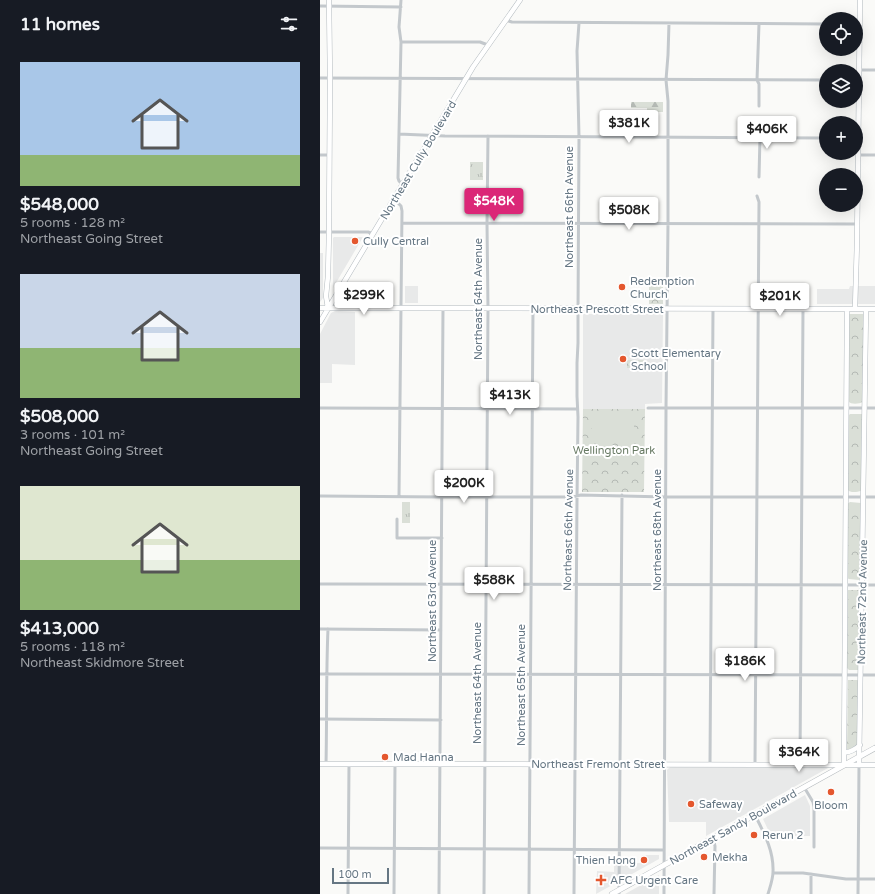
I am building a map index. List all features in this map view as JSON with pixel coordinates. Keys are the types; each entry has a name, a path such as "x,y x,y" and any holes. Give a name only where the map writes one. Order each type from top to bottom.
{"main road":[{"name":"Northeast Sandy Boulevard","path":"612,894 619,892 664,865 875,748"}],"street":[{"path":"328,308 326,296 329,232 329,0"},
{"path":"401,0 399,31 401,42 398,178 403,185"},
{"name":"Northeast Cully Boulevard","path":"320,322 466,79 520,0"},
{"path":"859,12 860,0"},
{"path":"320,6 400,7"},
{"path":"505,20 512,22 578,23 819,24"},
{"name":"Northeast 66th Avenue","path":"574,894 578,409 578,23"},
{"name":"Northeast 68th Avenue","path":"664,894 666,408 668,309 668,102 666,80 669,23"},
{"path":"758,24 757,80 759,84 759,106"},
{"path":"401,42 480,42 488,45"},
{"path":"863,70 875,70"},
{"path":"320,78 819,80"},
{"path":"399,134 578,137 819,138"},
{"name":"Northeast 64th Avenue","path":"484,894 488,136"},
{"path":"759,177 760,137"},
{"path":"320,155 329,155"},
{"path":"863,155 875,155"},
{"path":"855,309 858,160"},
{"path":"755,765 759,202 757,196"},
{"path":"394,199 401,208 402,222 399,496"},
{"path":"402,222 857,224"},
{"path":"320,232 368,232 374,234"},
{"name":"Northeast Prescott Street","path":"320,308 875,309"},
{"name":"Northeast 63rd Avenue","path":"439,894 443,308"},
{"name":"Northeast 65th Avenue","path":"529,894 533,309"},
{"path":"710,765 713,309"},
{"path":"800,765 802,309"},
{"name":"Northeast 72nd Avenue","path":"844,765 847,309"},
{"name":"Northeast 72nd Avenue","path":"858,894 866,309"},
{"path":"320,408 578,409"},
{"path":"648,408 875,408"},
{"path":"320,496 875,497"},
{"path":"619,892 622,496"},
{"path":"397,519 397,538 442,538"},
{"path":"320,584 875,585"},
{"path":"320,629 441,630"},
{"path":"326,764 326,674 328,629"},
{"path":"320,674 875,675"},
{"path":"320,719 441,720"},
{"path":"845,752 860,745"},
{"name":"Northeast Fremont Street","path":"320,764 875,765"},
{"path":"348,894 349,764"},
{"path":"394,894 395,765"},
{"path":"804,787 813,802 814,807 814,847"},
{"path":"755,815 769,844 773,873 768,894"},
{"path":"713,838 714,894"},
{"path":"320,848 664,850"},
{"path":"773,873 812,874 840,879 875,879"},
{"path":"811,894 812,874"}],"shaded area":[{"path":"363,237 333,288 333,238"},
{"path":"320,253 323,253 323,298 320,302"},
{"path":"405,286 418,286 418,303 405,303"},
{"path":"850,286 875,286 875,304 817,304 817,289 849,289"},
{"path":"335,311 355,312 355,365 332,364 332,383 320,383 320,334 331,313"},
{"name":"Scott Elementary School","path":"583,314 663,314 662,403 645,404 645,409 583,409"},
{"path":"670,767 828,768 706,836 706,822 669,822 667,770"},
{"path":"805,795 810,806 810,836 771,836 763,819"},
{"path":"642,855 659,855 659,859 596,894 597,871 614,872 614,863 641,863"},
{"path":"659,875 659,894 625,894"}],"green space":[{"path":"631,102 663,102 663,112 647,112 647,108 631,108"},
{"path":"470,162 483,162 483,180 470,180"},
{"path":"649,281 663,281 663,304 649,304"},
{"path":"849,314 865,314 863,402 857,404 853,404 848,401"},
{"path":"627,360 644,360 644,368 627,368"},
{"name":"Wellington Park","path":"583,409 645,409 644,492 582,492"},
{"path":"850,414 862,414 861,491 856,492 850,492 848,490 848,416"},
{"path":"592,415 634,415 634,441 592,441"},
{"path":"402,502 410,502 410,523 402,523"},
{"path":"850,502 861,503 859,580 847,578 847,504"},
{"path":"848,590 859,590 858,670 849,670 847,668"},
{"path":"848,680 858,681 857,745 848,750 847,749"}],"place":[{"name":"Cully Central","path":"355,241"},
{"name":"Redemption Church","path":"622,287"},
{"name":"Scott Elementary School","path":"623,359"},
{"name":"Mad Hanna","path":"385,757"},
{"name":"Bloom","path":"831,792"},
{"name":"Safeway","path":"691,804"},
{"name":"Rerun 2","path":"754,835"},
{"name":"Mekha","path":"704,857"},
{"name":"Thien Hong","path":"644,860"},
{"name":"AFC Urgent Care","path":"601,880"}]}
